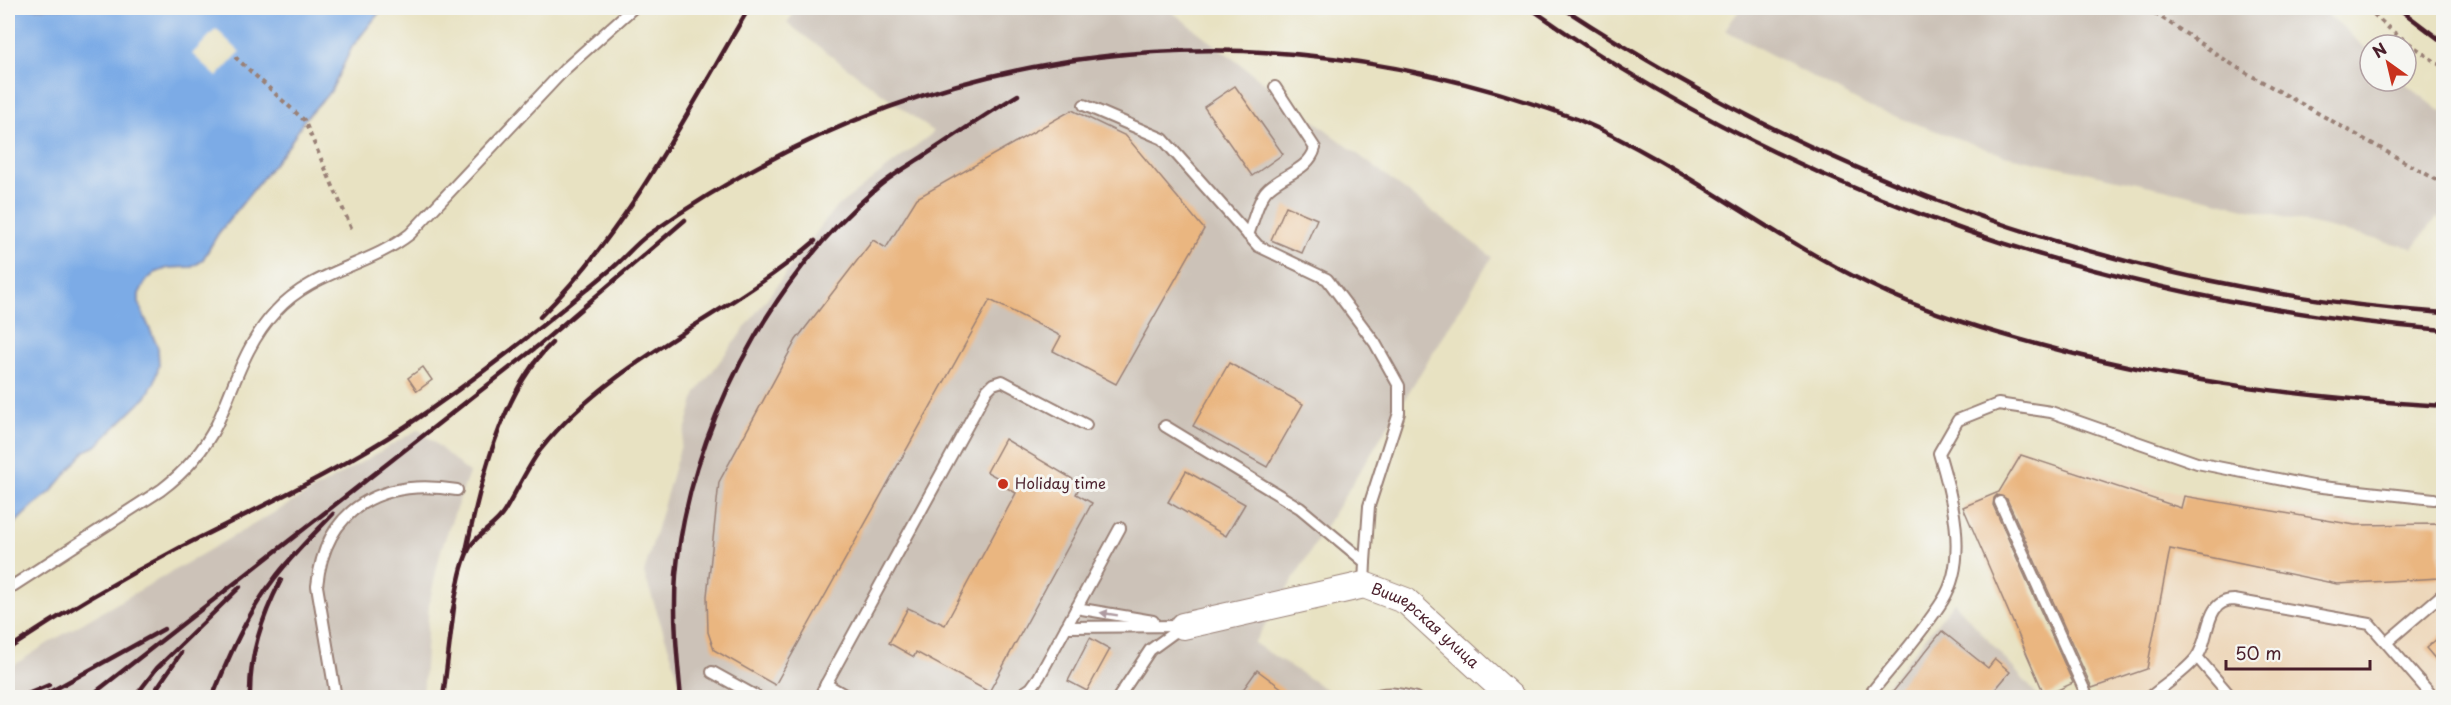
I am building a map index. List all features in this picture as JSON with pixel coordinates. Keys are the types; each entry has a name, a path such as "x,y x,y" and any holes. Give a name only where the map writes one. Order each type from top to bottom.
{"street":[{"name":"Вишерская улица","path":"1183,626 1364,573 1406,601 1512,698"}],"lane":[{"path":"8,589 161,490 182,473 197,455 216,425 243,359 276,310 314,282 381,253 410,234 565,69 633,8"},
{"path":"1248,235 1266,192 1305,164 1313,156 1315,148 1275,87"},
{"path":"1084,105 1163,139 1258,246 1327,279 1376,343 1399,386 1399,413 1369,506 1364,573"},
{"path":"819,698 987,390 993,384 1002,381 1086,425"},
{"path":"1867,698 1944,598 1957,558 1953,498 1939,453 1958,420 1998,404 2051,412 2197,463 2313,486 2433,499"},
{"path":"1166,426 1300,508 1364,573"},
{"path":"336,698 317,586 318,569 329,540 360,503 378,493 416,486 457,490"},
{"path":"2000,502 2088,698"},
{"path":"1016,698 1031,688 1120,528"},
{"path":"2387,642 2444,593"},
{"path":"2149,698 2198,657 2214,610 2226,600 2370,624 2434,698"},
{"path":"1076,608 1183,626"},
{"path":"1066,627 1183,626"},
{"path":"1118,698 1150,650 1183,626"},
{"path":"2198,657 2232,698"},
{"path":"712,672 759,698"},
{"path":"826,684 850,698"},
{"path":"1371,698 1380,693 1393,693 1416,698"}],"path":[{"path":"2147,8 2236,67 2444,184"},
{"path":"2367,8 2392,31 2444,68"},
{"path":"235,57 304,120 353,232"}],"shaded area":[{"path":"797,8 1167,8 1492,257 1254,643 1338,697 685,697 644,573 696,393 834,209 934,132 787,23"},
{"path":"1741,8 2320,8 2358,41 2358,93 2417,93 2443,113 2443,221 2436,217 2413,248 2169,190 2004,155 1869,107 1725,30"},
{"path":"419,429 469,473 441,550 429,604 423,697 8,698 8,669 50,642"},
{"path":"2011,445 2151,488 2356,520 2443,515 2443,697 2096,697 2004,484"},
{"path":"1954,602 2039,697 1877,698"}],"water":[{"path":"8,8 383,8 352,47 331,91 304,120 289,145 218,234 202,261 192,267 168,268 155,273 146,281 139,294 139,304 158,348 159,365 155,381 146,397 96,446 85,451 51,492 8,530"}],"pier":[{"path":"216,29 240,52 217,77 192,54"}],"building":[{"path":"1235,86 1283,154 1252,176 1204,107"},
{"path":"1072,110 1126,136 1204,229 1116,384 1053,351 1061,336 990,300 775,685 714,650 708,632 707,596 719,482 796,340 873,240 886,248 917,198"},
{"path":"1286,206 1317,219 1302,253 1271,240"},
{"path":"1229,363 1303,404 1267,467 1193,426"},
{"path":"423,367 432,380 417,391 408,378"},
{"path":"1005,439 1081,484 1076,494 1092,503 989,692 916,652 914,657 889,643 908,608 945,625 1016,493 1000,484 1002,480 987,472"},
{"path":"2021,455 2181,508 2184,496 2355,525 2438,524 2439,578 2337,584 2170,549 2147,669 2092,688 2007,499 1997,495 1993,505 2073,683 2045,696 1963,507 1999,492"},
{"path":"1186,471 1245,504 1226,536 1168,502"},
{"path":"1942,631 1988,668 1995,659 2010,672 1988,698 1888,698"},
{"path":"2444,633 2444,669 2426,648"},
{"path":"1090,638 1110,649 1087,691 1068,681"},
{"path":"1257,670 1295,698 1252,698 1242,691"}],"railway":[{"path":"540,317 572,283 629,209 679,129 749,8"},
{"path":"1530,8 1633,76 1741,135 1851,187 1965,230 2082,267 2201,295 2322,316 2444,330"},
{"path":"1563,8 1665,70 1769,126 1875,175 1983,218 2094,253 2208,280 2324,300 2444,313"},
{"path":"2398,8 2444,43"},
{"path":"8,649 137,571 324,475 406,426 459,390 535,331 614,267 648,235 756,167 868,115 981,79 1098,57 1215,50 1335,59 1455,82 1577,119 1652,156 1832,265 1915,305 1986,330 2106,362 2202,380 2346,399 2444,406"},
{"path":"681,698 675,606 676,575 684,522 697,468 716,415 740,363 769,313 802,267 838,225 887,180 1018,95"},
{"path":"88,698 539,345 685,220"},
{"path":"452,614 462,569 472,544 501,517 541,449 570,417 603,388 637,363 746,293 815,241"},
{"path":"466,551 486,469 506,413 519,386 534,363 552,343"},
{"path":"212,698 239,636 264,592 302,546 333,514"},
{"path":"250,698 254,652 268,608 281,580"},
{"path":"134,698 157,668 240,587"},
{"path":"443,698 454,607"},
{"path":"39,698 164,629"},
{"path":"150,698 181,653"},
{"path":"18,698 49,685"}],"place":[{"name":"Holiday time","path":"1003,484"}]}
